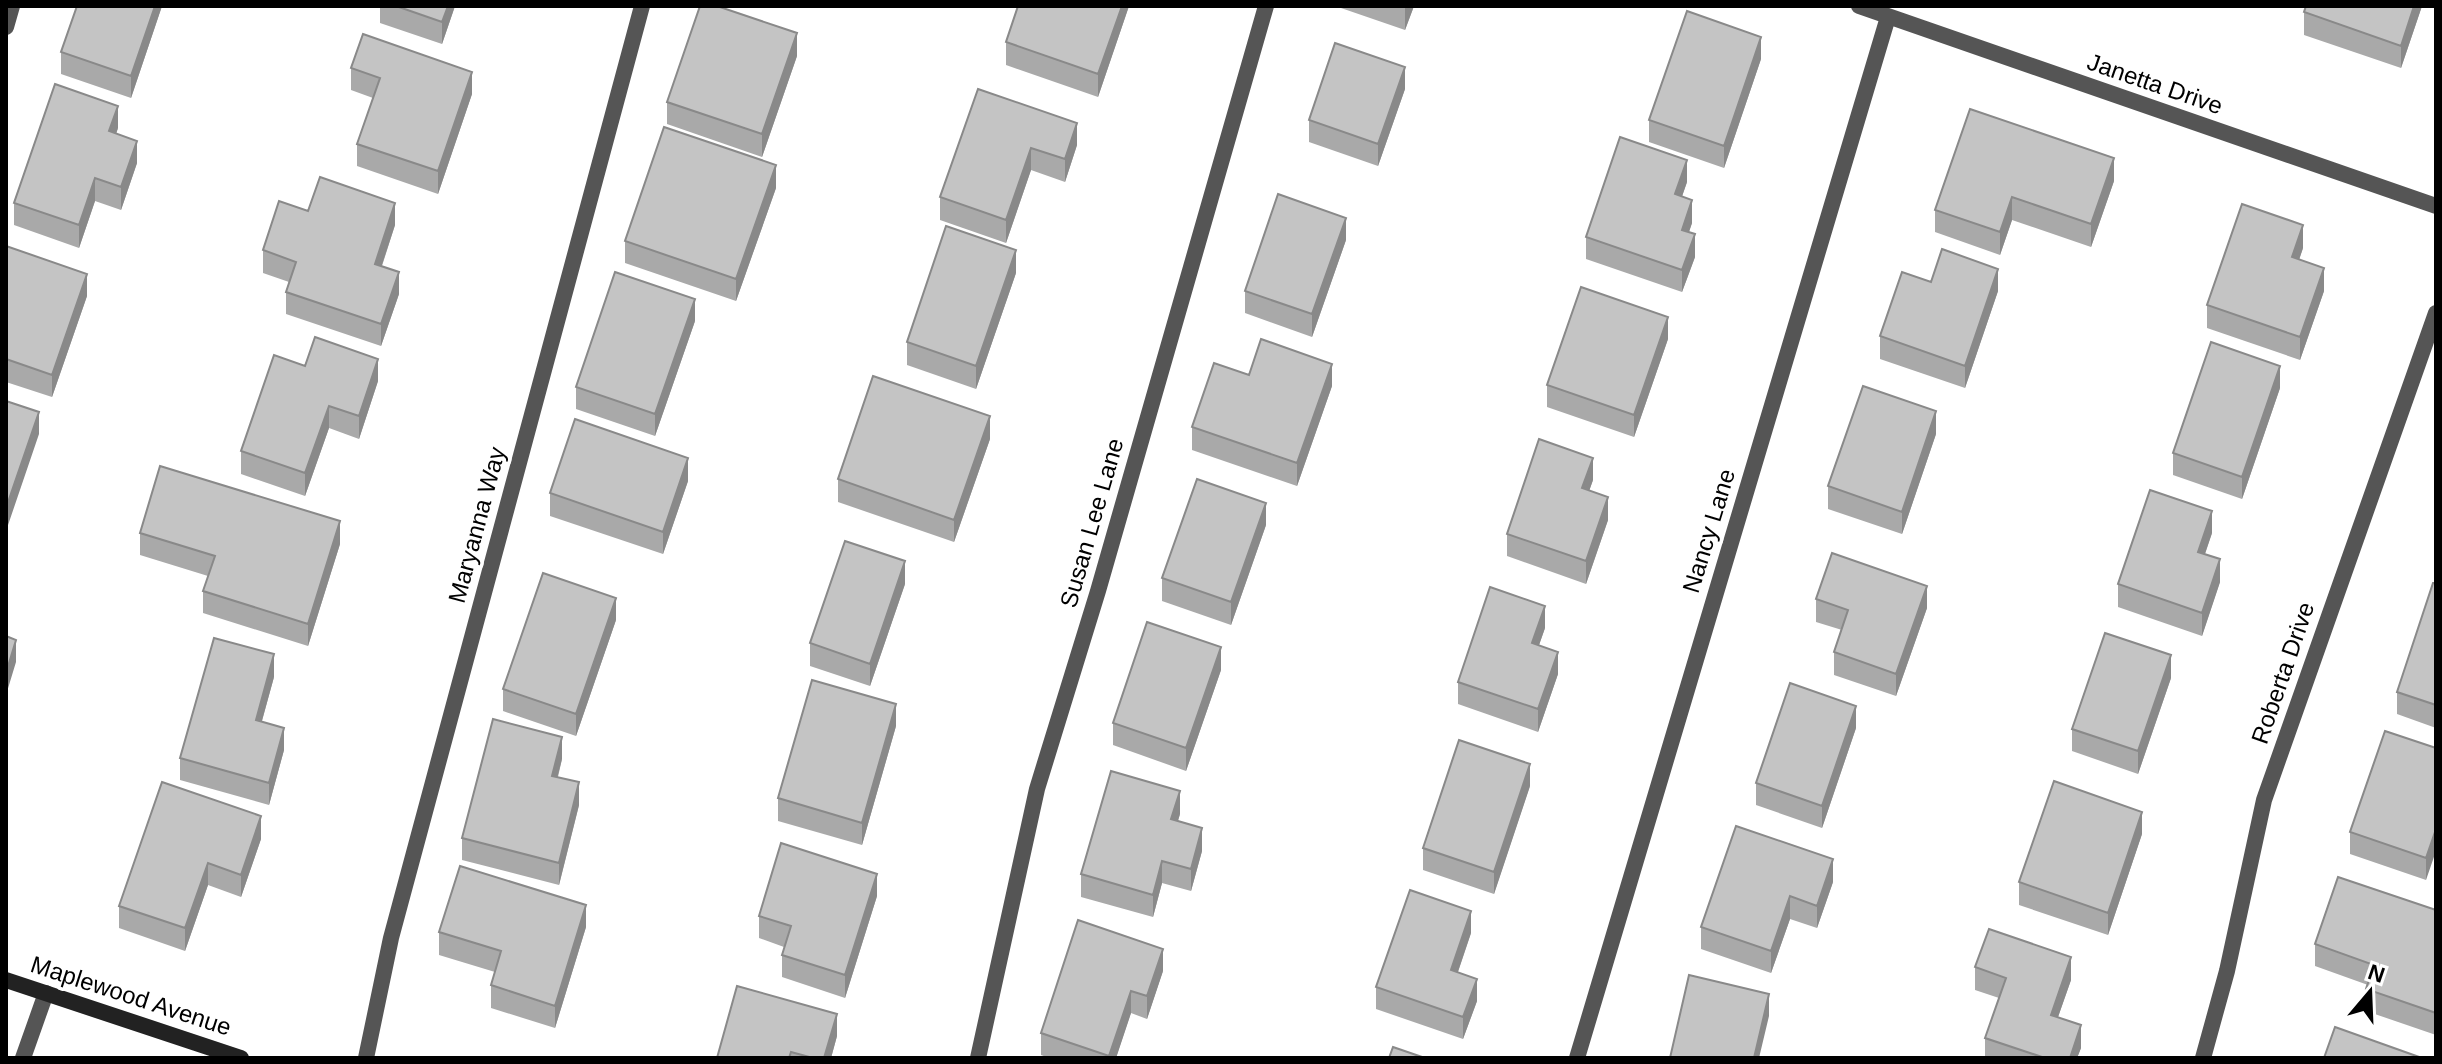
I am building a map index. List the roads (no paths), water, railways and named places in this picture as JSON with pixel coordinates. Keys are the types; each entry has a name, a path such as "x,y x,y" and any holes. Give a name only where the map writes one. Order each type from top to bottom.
{"street":[{"path":"6,27 12,6"},
{"name":"Maryanna Way","path":"366,1058 391,938 642,6"},
{"name":"Susan Lee Lane","path":"978,1058 1037,789 1102,576 1266,6"},
{"name":"Janetta Drive","path":"1859,6 2436,206"},
{"name":"Nancy Lane","path":"1577,1058 1888,17"},
{"name":"Roberta Drive","path":"2203,1058 2227,971 2264,800 2436,313"},
{"name":"Maplewood Avenue","path":"6,980 241,1058"},
{"path":"23,1058 46,993"}]}
